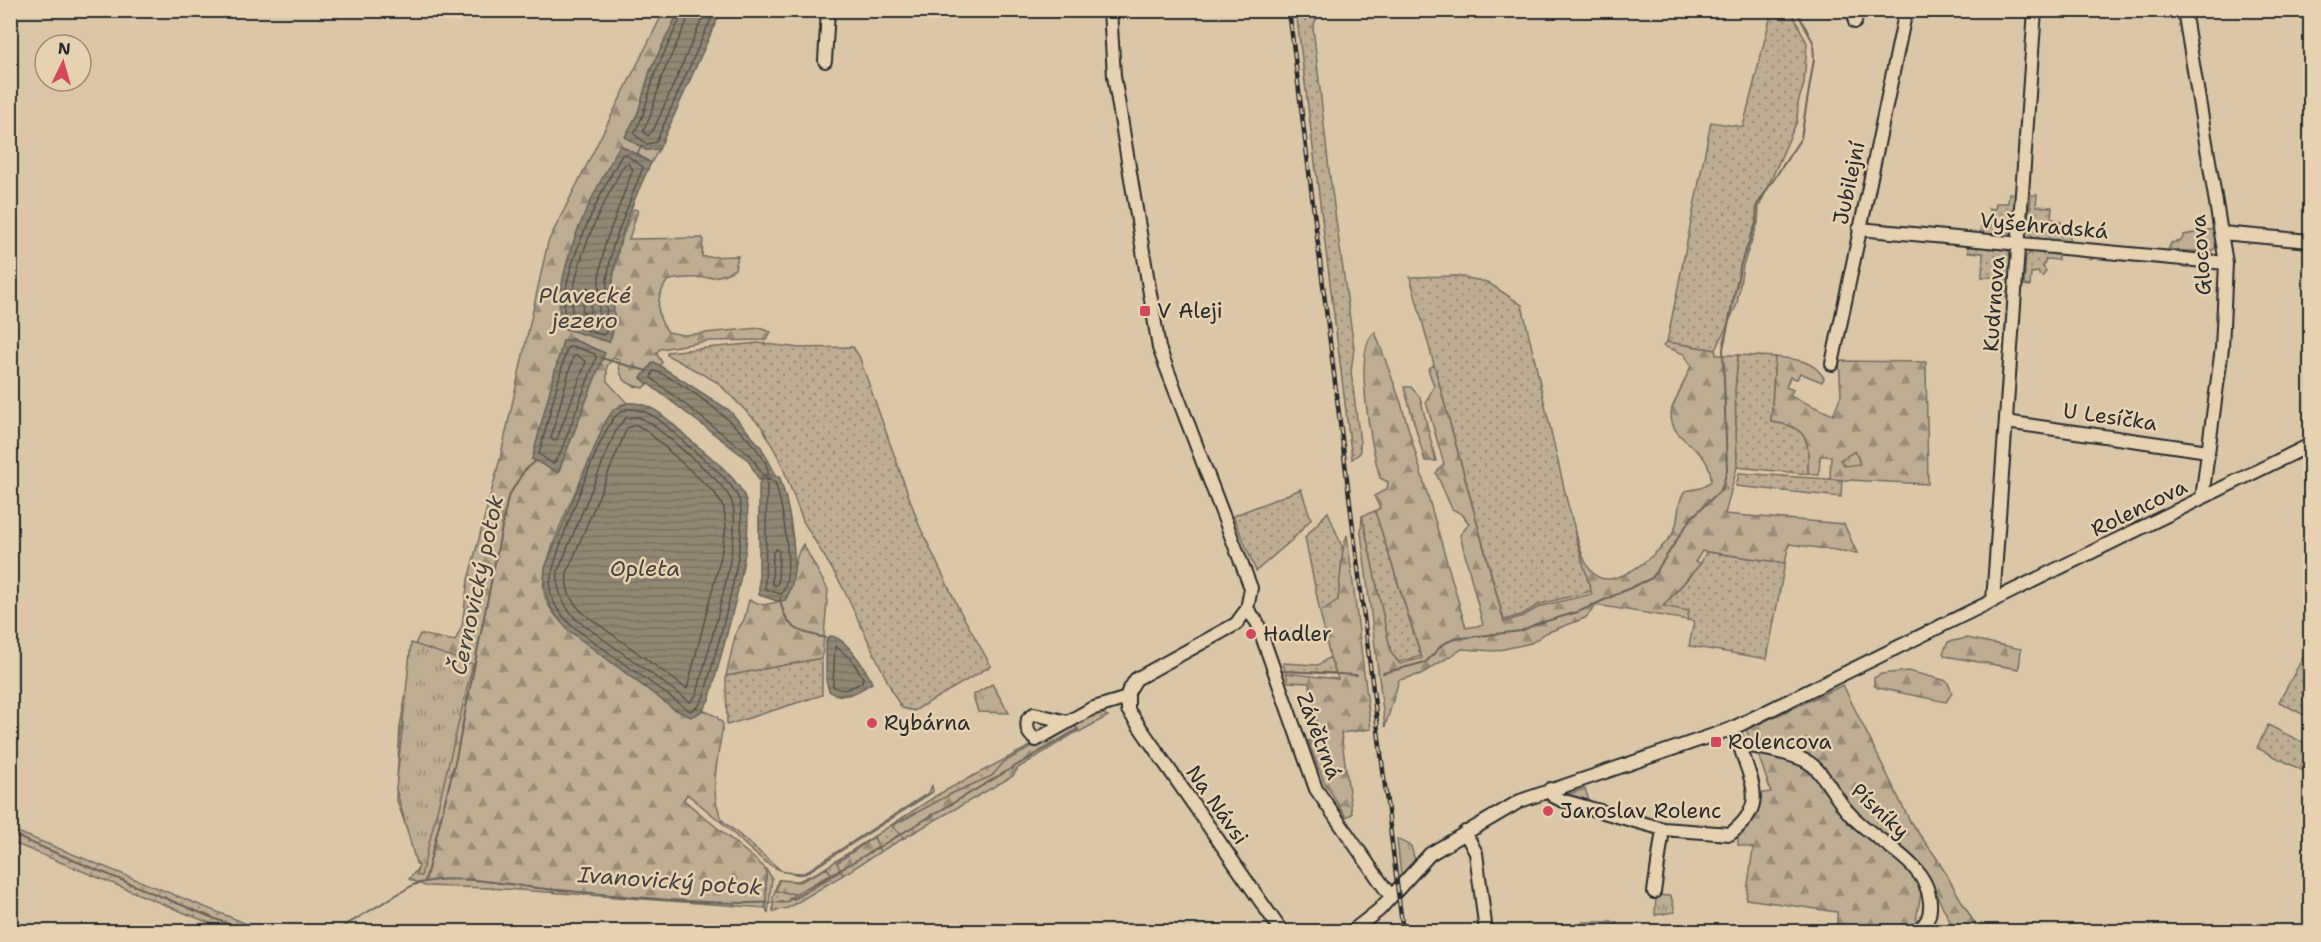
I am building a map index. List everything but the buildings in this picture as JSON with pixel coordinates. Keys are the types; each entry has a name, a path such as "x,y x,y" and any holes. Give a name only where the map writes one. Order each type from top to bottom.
{"street":[{"path":"825,61 828,10"},
{"path":"1068,722 1108,702 1127,698 1136,679 1232,626 1247,609 1250,582 1170,382 1154,328 1114,76 1110,10"},
{"name":"Jubilejní","path":"1832,364 1906,10"},
{"name":"Kudrnova","path":"1993,601 2035,10"},
{"name":"Glocova","path":"2184,10 2226,262 2222,348 2202,498"},
{"name":"Vyšehradská","path":"1859,229 2226,262"},
{"path":"2222,233 2310,242"},
{"name":"U Lesíčka","path":"2006,422 2208,451"},
{"name":"Rolencova","path":"1351,932 1391,897 1430,854 1520,801 1731,729 2310,445"},
{"name":"Závětrná","path":"1247,609 1257,622 1316,789 1391,897"},
{"name":"Na Návsi","path":"1127,698 1128,710 1134,720 1282,932"},
{"path":"1550,789 1552,796 1561,800 1663,829 1730,834 1747,821 1755,802 1739,743 1731,729"},
{"name":"Písníky","path":"1739,743 1805,760 1817,768 1850,815 1913,866 1929,887 1930,910 1924,926 1914,932"},
{"path":"1654,892 1663,829"},
{"path":"1464,832 1476,853 1486,932"}],"green space":[{"path":"664,11 679,11 650,71 638,113 625,137 646,150 659,149 651,163 636,153 604,174 612,337 613,279 619,246 633,209 638,210 629,239 703,238 702,257 738,256 735,269 718,276 667,281 659,300 659,313 668,332 683,335 759,328 771,332 766,340 708,341 660,349 656,353 662,362 660,366 653,362 641,378 648,384 643,388 624,380 620,372 619,360 614,357 607,366 607,381 627,403 620,405 572,498 550,553 544,575 544,592 550,608 569,630 674,709 696,715 703,710 716,716 723,724 715,786 718,810 723,821 720,821 687,794 684,800 764,867 766,908 489,888 425,886 409,879 420,866 396,798 400,726 416,642 420,634 455,641 462,626 468,580 500,459 548,242","holes":["572,339 604,353 558,473 538,437 563,341"]},
{"path":"1296,11 1331,13 1317,17 1313,27 1329,170 1354,348 1351,372 1360,453 1352,459"},
{"path":"1772,11 1791,11 1807,43 1804,84 1798,103 1797,121 1759,207 1758,223 1743,265 1737,304 1716,350 1667,342 1711,122 1743,127"},
{"path":"2009,193 2016,194 2013,230 2006,236 1980,233 1981,227 1991,228 1992,224 1997,224 1997,219 1988,208 1995,209 1996,203 2008,203"},
{"path":"2031,195 2037,195 2036,206 2052,207 2051,218 2061,222 2060,234 2070,235 2070,241 2033,238 2028,231"},
{"path":"2214,229 2216,247 2211,252 2168,250 2171,243 2181,241 2184,235"},
{"path":"1968,245 2006,248 2011,255 2008,297 2001,297 2002,277 1982,277 1983,253 1968,252"},
{"path":"2033,251 2058,253 2058,260 2046,259 2043,266 2046,271 2043,276 2039,275 2039,272 2031,273 2030,286 2024,285 2026,256"},
{"path":"1457,276 1487,282 1522,305 1567,501 1592,591 1540,604 1521,615 1504,620 1410,277"},
{"path":"1375,332 1401,403 1466,628 1483,625 1460,535 1469,524 1462,514 1452,509 1436,473 1444,464 1426,402 1434,386 1428,369 1434,365 1504,622 1523,616 1541,606 1592,594 1574,531 1583,556 1593,574 1607,579 1617,577 1640,565 1669,539 1676,526 1680,500 1685,491 1701,488 1711,481 1704,459 1681,437 1671,420 1672,408 1691,366 1684,354 1663,346 1667,342 1716,350 1716,355 1738,355 1735,390 1737,467 1725,514 1844,524 1857,553 1789,544 1785,563 1702,551 1695,562 1701,563 1663,606 1689,611 1687,620 1597,605 1585,618 1546,633 1531,643 1495,651 1462,649 1421,674 1399,680 1385,727 1361,533 1362,516 1391,653 1400,664 1422,658 1375,511 1380,508 1374,496 1387,489 1388,482 1380,478 1369,425 1364,379 1368,342"},
{"path":"758,343 800,348 853,347 859,356 919,525 959,609 991,666 914,711 902,708 895,697 841,584 803,521 781,462 762,427 717,382 667,355 667,352"},
{"path":"1738,355 1775,357 1771,422 1784,424 1800,431 1807,444 1808,474 1737,467 1735,390"},
{"path":"1775,357 1809,364 1820,372 1824,378 1822,382 1800,373 1797,379 1790,377 1786,387 1793,390 1790,396 1833,415 1841,395 1839,361 1926,362 1928,484 1830,479 1831,456 1820,456 1819,475 1808,474 1807,444 1800,431 1784,424 1771,422"},
{"path":"1404,387 1411,387 1420,397 1436,461 1425,461"},
{"path":"1855,451 1860,464 1845,466 1840,460"},
{"path":"1739,473 1842,480 1841,497 1736,486"},
{"path":"1301,489 1311,519 1293,539 1256,571 1233,516"},
{"path":"1375,511 1421,656 1399,662 1391,653 1362,516"},
{"path":"1328,512 1343,549 1338,601 1320,612 1305,537"},
{"path":"1347,535 1371,729 1341,733 1352,814 1346,817 1324,782 1308,741 1320,737 1309,683 1288,682 1286,673 1338,679 1330,657 1320,612 1338,600 1343,549"},
{"path":"803,544 828,590 822,658 726,676 736,632 744,620 749,600 764,605 785,600 799,550"},
{"path":"1706,552 1785,563 1767,659 1689,646 1694,621 1687,620 1688,611 1663,607 1701,563"},
{"path":"1967,638 2021,649 2019,669 1945,656 1943,653 1948,642"},
{"path":"411,643 473,664 421,876 416,875 419,866 416,863 396,789"},
{"path":"2308,648 2310,649 2310,718 2279,702"},
{"path":"1330,657 1336,673 1285,671 1283,663 1318,665"},
{"path":"822,658 822,695 727,725 726,676"},
{"path":"1908,671 1947,681 1952,693 1946,702 1878,688 1874,685 1874,678 1881,674"},
{"path":"992,684 1009,713 978,712 973,695"},
{"path":"1843,685 1911,823 1936,857 1979,931 1955,931 1932,886 1851,809 1821,766 1751,740 1746,730"},
{"path":"1096,711 1108,716 1079,732 1074,724 1004,762 992,776 951,794 892,826 904,838 880,852 874,837 837,863 840,869 831,874 827,868 821,871 939,794"},
{"path":"1074,724 1078,731 1018,768 1013,776 904,838 892,826 951,794 992,776 1004,762"},
{"path":"2268,725 2310,746 2310,774 2257,748"},
{"path":"1757,751 1803,764 1813,770 1847,818 1901,862 1922,888 1915,926 1905,931 1837,931 1837,912 1746,899 1753,848 1738,845 1738,835 1756,794 1771,792"},
{"path":"932,785 933,792 805,874 786,872 804,873 929,793"},
{"path":"1585,789 1590,803 1562,796"},
{"path":"720,821 723,821 782,871 759,857"},
{"path":"10,829 265,931 229,931 11,842"},
{"path":"874,837 880,852 843,875 837,863"},
{"path":"1397,839 1411,846 1415,861 1401,875"},
{"path":"764,867 772,878 768,914 766,872"},
{"path":"827,868 831,874 795,894 776,891 779,880 800,882"},
{"path":"841,871 843,875 788,908 773,911 773,897 778,880 798,881 776,891 795,894 790,898 795,899"},
{"path":"1656,895 1671,896 1675,912 1655,915"},
{"path":"1583,922 1617,922 1617,931 1583,931"}],"water":[{"path":"679,11 721,11 659,149 646,150 625,137 638,113 650,71"},
{"name":"Plavecké jezero","path":"620,145 651,163 633,204 618,249 613,278 614,327 609,342 559,327 559,303 563,279 577,233 586,210"},
{"path":"572,339 605,353 558,473 532,459 563,341"},
{"path":"654,362 729,410 761,447 775,473 759,480 748,460 641,378"},
{"name":"Opleta","path":"627,403 645,405 653,409 718,463 743,493 747,510 744,562 710,698 703,710 691,717 674,709 568,630 556,616 546,594 545,568 605,422 614,409"},
{"path":"775,475 780,478 791,522 794,558 791,589 785,600 777,601 759,595 759,484 760,481"},
{"path":"830,636 836,637 849,647 872,683 857,692 846,695 840,696 829,691 826,680 826,641"}],"waterway":[{"name":"Ivanovický potok","path":"1383,673 1426,662 1443,644 1454,639 1521,631 1536,624 1578,612 1652,578 1691,518 1722,489 1727,470 1723,349 1741,263 1756,223 1757,205 1801,138 1814,59 1813,42 1796,10"},
{"name":"Černovický potok","path":"636,156 642,145"},
{"path":"601,358 647,371"},
{"name":"Černovický potok","path":"425,881 456,758 508,497 524,471 536,461"},
{"path":"780,598 782,609 795,628 827,638"},
{"name":"Ivanovický potok","path":"1284,671 1357,675"},
{"name":"Ivanovický potok","path":"334,932 413,885 447,879 672,900 729,903 786,902 1078,729"},
{"path":"10,834 247,932"}],"railway":[{"path":"1289,10 1403,932"}],"place":[{"name":"V Aleji","path":"1145,311"},
{"name":"Hadler","path":"1251,634"},
{"name":"Rybárna","path":"872,723"},
{"name":"Rolencova","path":"1716,742"},
{"name":"Jaroslav Rolenc","path":"1548,811"}]}
